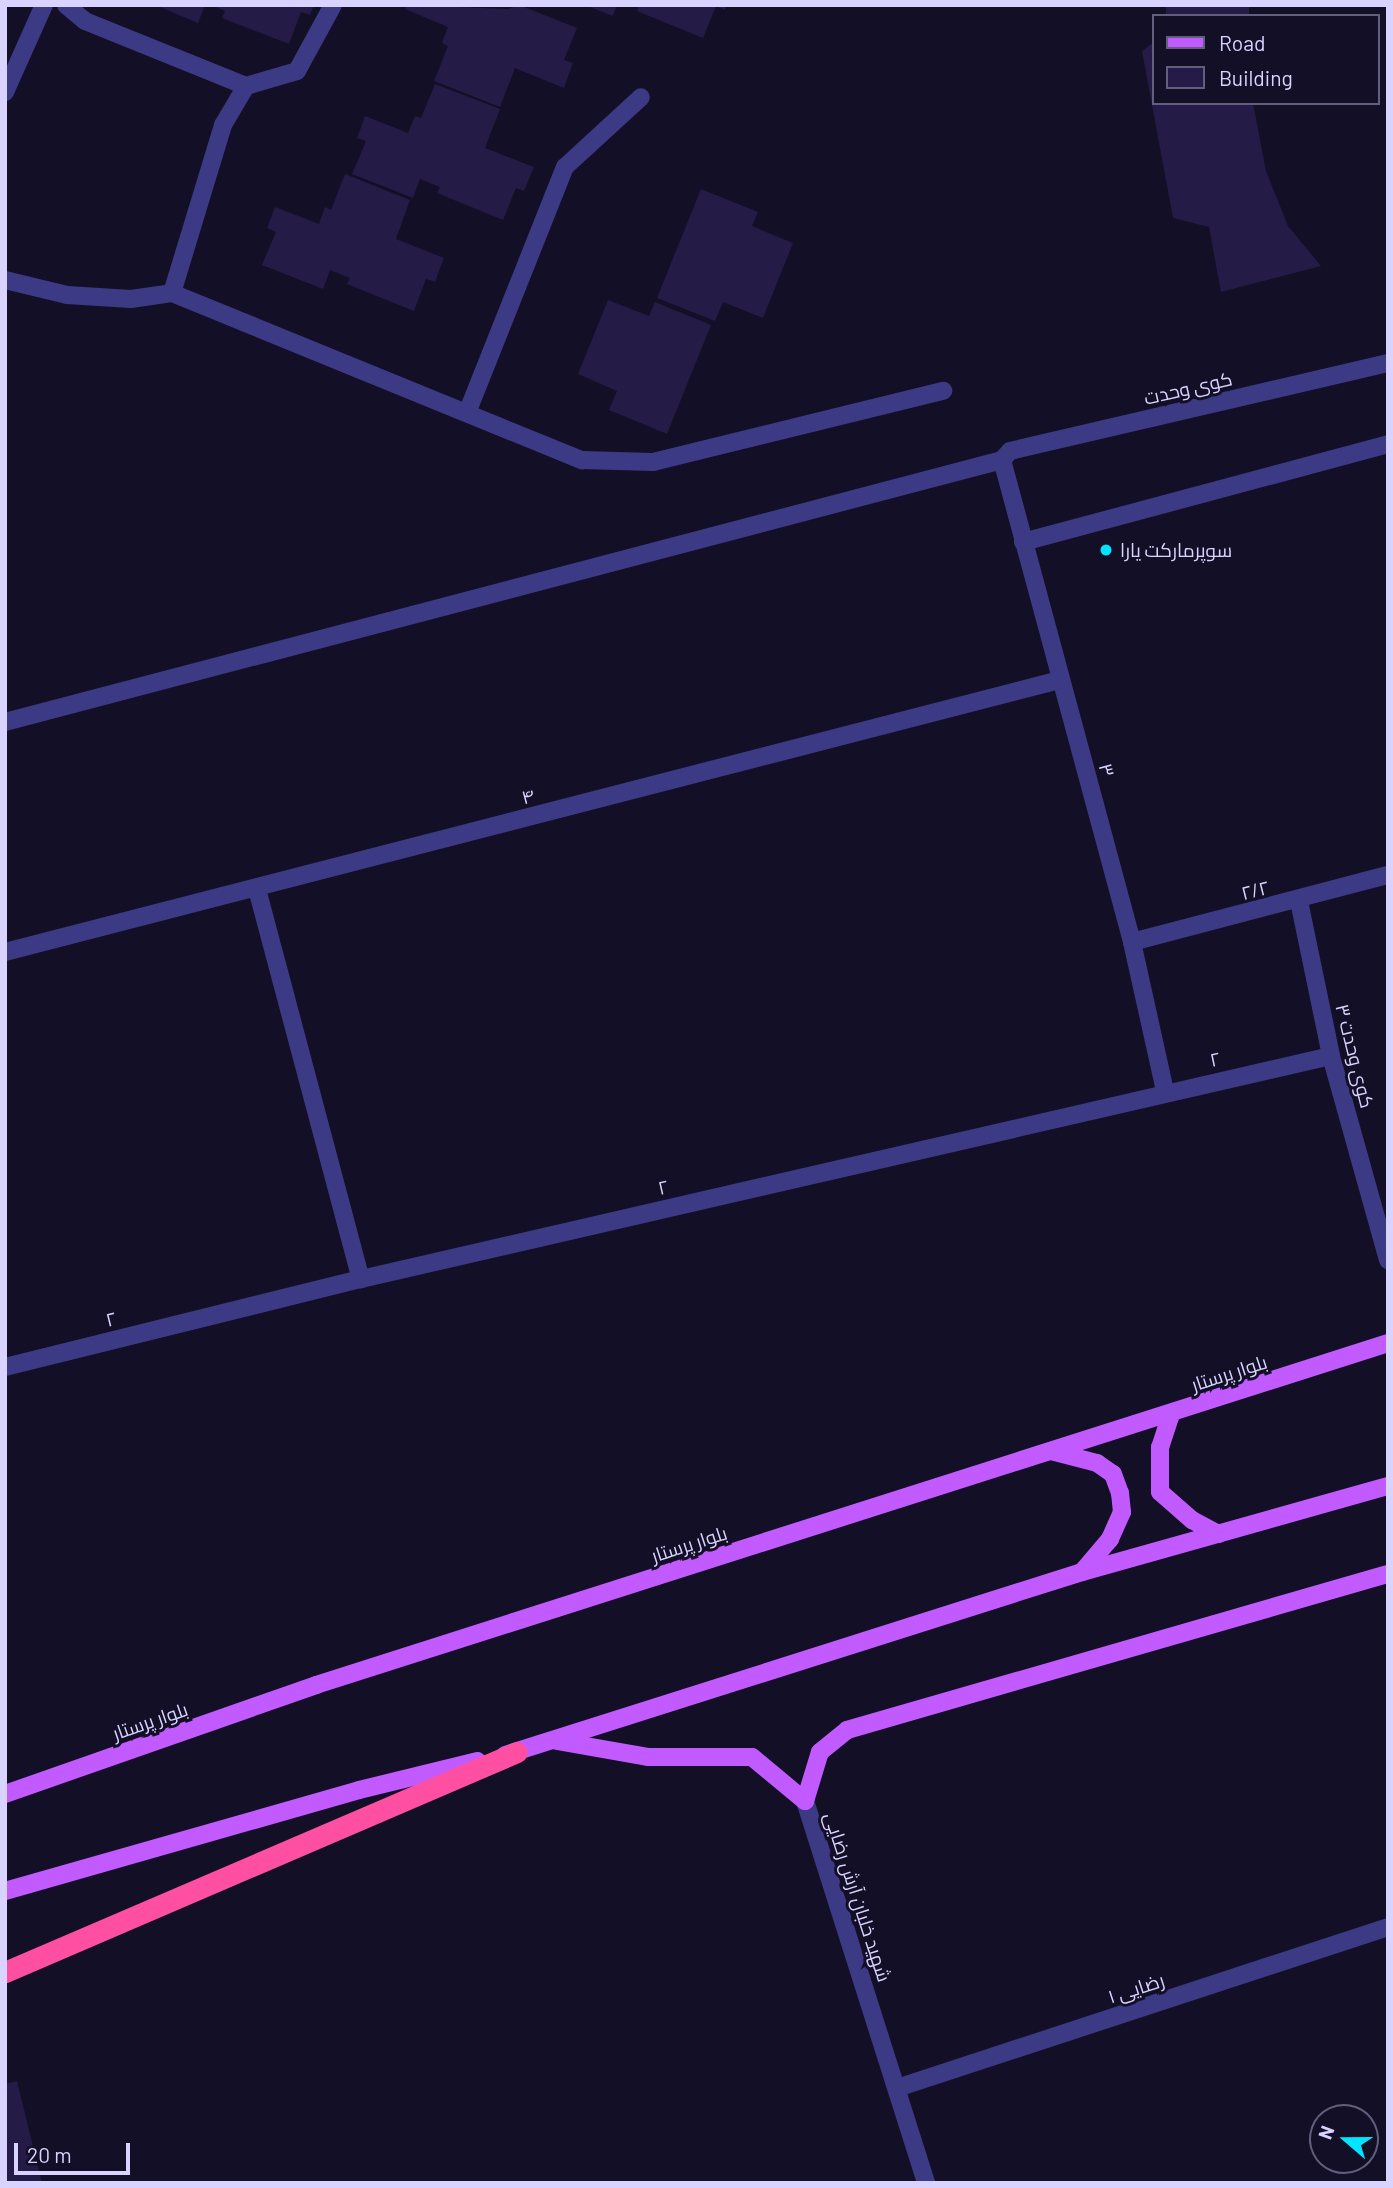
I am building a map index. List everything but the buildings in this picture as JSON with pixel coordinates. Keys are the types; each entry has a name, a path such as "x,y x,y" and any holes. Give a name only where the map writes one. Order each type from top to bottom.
{"highway":[{"path":"5,1972 517,1752"}],"main road":[{"name":"بلوار پرستار","path":"5,1794 316,1685 1388,1343"},
{"path":"1171,1414 1160,1447 1160,1492 1192,1520 1218,1534"},
{"path":"1051,1451 1097,1463 1113,1474 1120,1493 1122,1512 1110,1539 1082,1572"},
{"path":"5,1891 359,1790 517,1752 1082,1572 1388,1486"},
{"path":"805,1801 820,1752 847,1730 1388,1574"},
{"name":"شهید خلبان آرش رضایی","path":"554,1741 648,1757 752,1757 805,1801"}],"street":[{"path":"5,92 44,5"},
{"path":"66,5 85,21 246,86 297,71 333,5"},
{"path":"172,293 223,125 246,86"},
{"path":"467,413 565,167 641,97"},
{"path":"5,279 67,295 131,299 172,293 582,460 653,462 943,391"},
{"name":"کوی وحدت","path":"5,722 1002,460 1010,451 1388,363"},
{"path":"1023,542 1388,444"},
{"name":"۳","path":"1002,460 1132,942 1165,1091"},
{"name":"۴","path":"5,952 1060,680"},
{"name":"۲/۲","path":"1132,942 1298,901 1388,875"},
{"path":"257,889 360,1279"},
{"name":"کوی وحدت ۳","path":"1298,901 1331,1056 1388,1260"},
{"name":"۲","path":"5,1367 360,1279 1165,1091 1331,1056"},
{"name":"شهید خلبان آرش رضایی","path":"805,1801 926,2183"},
{"name":"رضایی ۱","path":"897,2088 1388,1927"}],"place":[{"name":"سوپرمارکت یارا","path":"1106,550"}]}
